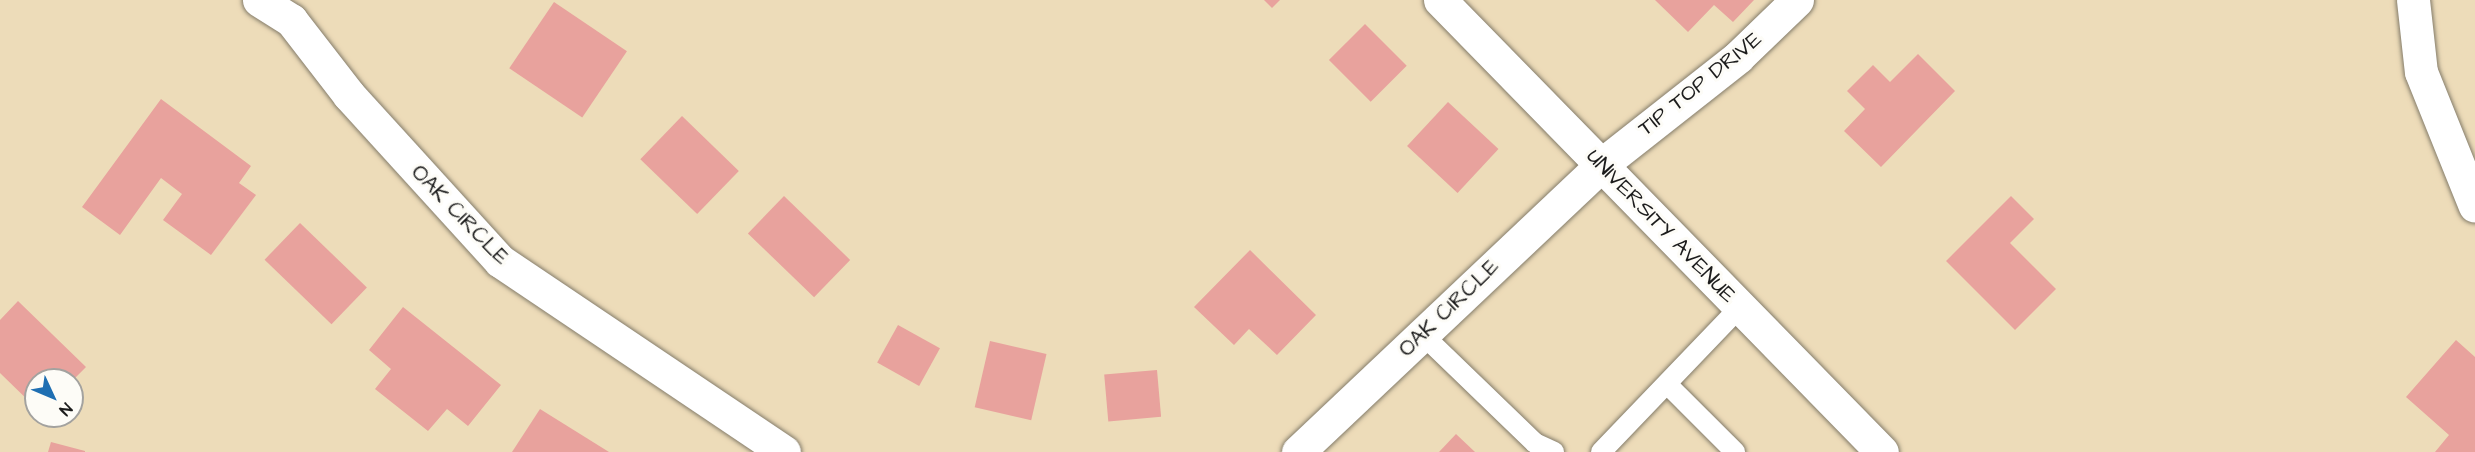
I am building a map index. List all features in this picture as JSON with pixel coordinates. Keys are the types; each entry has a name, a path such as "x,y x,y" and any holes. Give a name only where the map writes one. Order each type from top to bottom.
{"street":[{"name":"OAK CIRCLE","path":"260,0 291,20 349,95 500,261 784,452"},
{"name":"UNIVERSITY AVENUE","path":"1440,0 1882,452"},
{"name":"TIP TOP DRIVE","path":"1601,165 1738,57 1797,0"},
{"path":"2413,0 2421,72 2475,206"},
{"name":"OAK CIRCLE","path":"1298,452 1601,165"}],"lane":[{"path":"1601,452 1668,386 1740,307"},
{"path":"1422,334 1534,443 1554,452"},
{"path":"1668,386 1735,452"}],"building":[{"path":"1264,0 1280,0 1272,8"},
{"path":"1655,0 1754,0 1733,22 1714,5 1688,32"},
{"path":"554,2 627,51 582,118 509,68"},
{"path":"1365,24 1407,66 1371,102 1329,60"},
{"path":"1918,54 1955,91 1881,167 1844,131 1865,109 1847,91 1873,65 1890,82"},
{"path":"161,99 251,166 239,183 256,195 211,255 163,220 182,194 161,178 120,235 82,207"},
{"path":"1448,102 1498,149 1458,193 1407,146"},
{"path":"682,116 739,171 697,214 640,159"},
{"path":"784,196 850,260 814,297 748,233"},
{"path":"2011,196 2034,219 2010,243 2056,289 2015,330 1946,261"},
{"path":"300,223 367,288 331,324 265,260"},
{"path":"1250,250 1316,315 1277,355 1249,329 1234,345 1194,307"},
{"path":"18,301 86,367 84,369 24,368 24,396 0,373 0,320"},
{"path":"403,307 501,385 468,426 447,409 428,431 375,389 391,369 369,350"},
{"path":"898,325 940,348 919,386 877,363"},
{"path":"2456,340 2475,357 2475,452 2435,452 2449,435 2406,397"},
{"path":"990,341 1047,354 1031,420 975,407"},
{"path":"1157,370 1161,417 1108,421 1104,375"},
{"path":"540,409 609,452 512,452"},
{"path":"1456,434 1475,452 1439,452"},
{"path":"51,442 85,451 85,452 48,452"}]}
